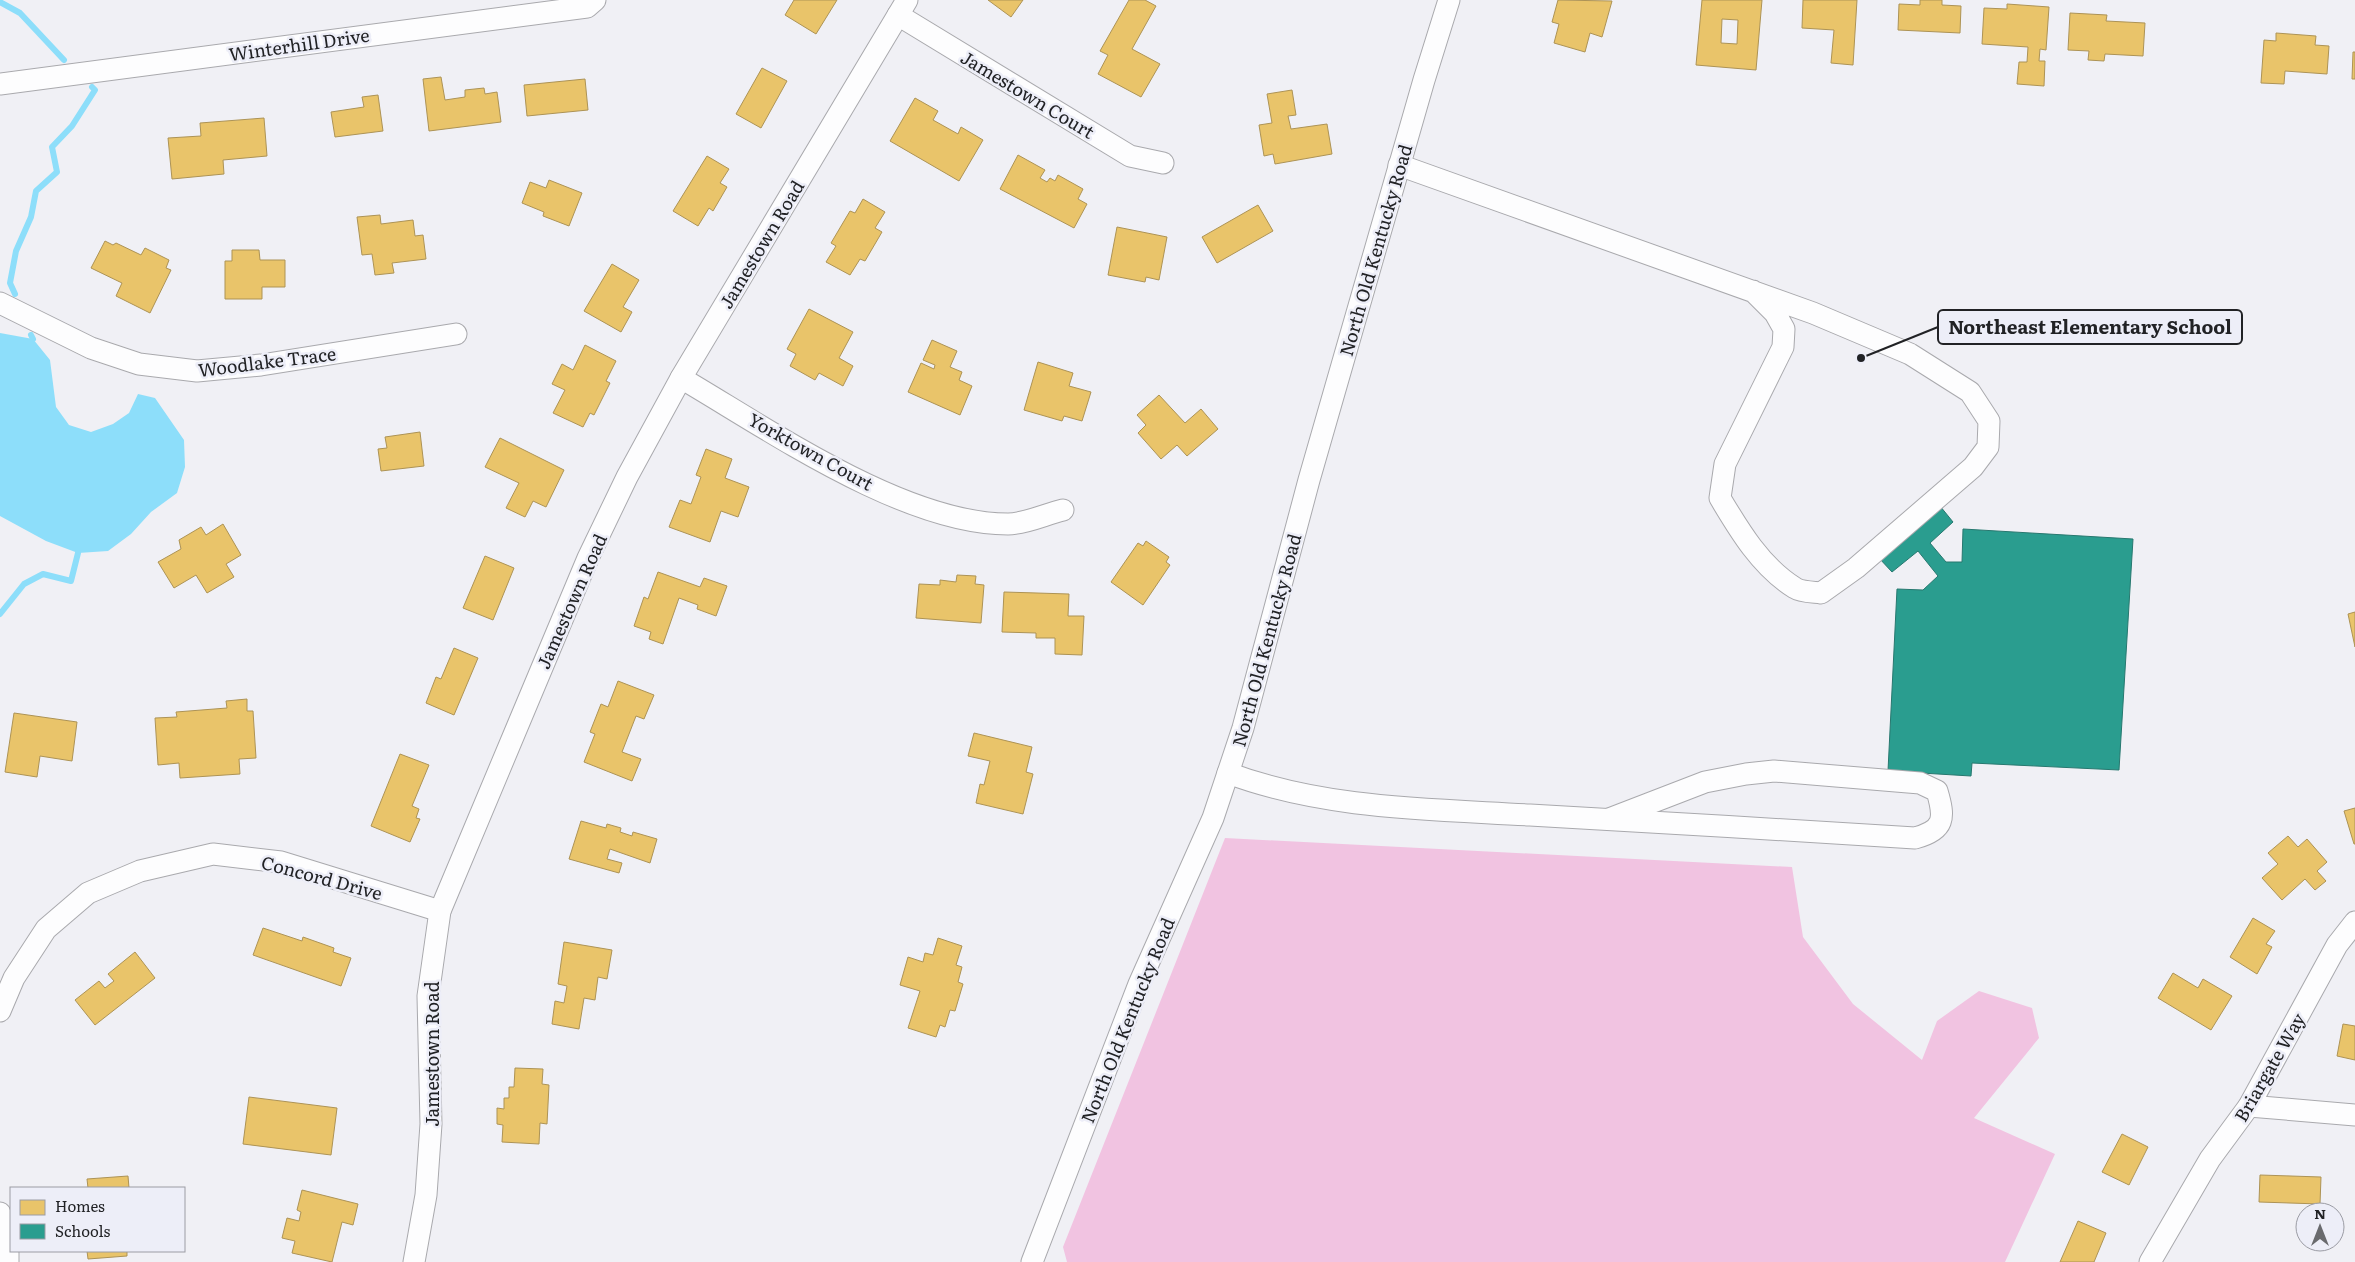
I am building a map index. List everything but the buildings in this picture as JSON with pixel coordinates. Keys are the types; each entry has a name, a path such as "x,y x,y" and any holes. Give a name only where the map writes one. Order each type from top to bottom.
{"street":[{"name":"Winterhill Drive","path":"0,84 587,7 595,0"},
{"name":"North Old Kentucky Road","path":"1032,1262 1139,984 1213,818 1243,728 1312,470 1449,0"},
{"name":"Jamestown Court","path":"902,7 1130,156 1163,163"},
{"name":"Jamestown Road","path":"414,1262 426,1195 431,1124 428,996 440,911 588,558 627,477 681,378 902,7"},
{"path":"1400,166 1813,313 1910,354 1970,392 1989,421 1988,446 1973,467 1856,568 1821,593 1796,589 1776,572 1749,545 1720,498 1725,464 1783,347 1784,329 1775,312 1753,292"},
{"name":"Woodlake Trace","path":"0,303 91,348 139,364 197,371 261,365 456,334"},
{"name":"Yorktown Court","path":"681,378 843,473 907,501 956,518 1009,524 1063,510"},
{"path":"1228,773 1263,786 1359,804 1609,820 1915,838 1931,834 1941,822 1942,809 1937,791 1920,783 1774,771 1705,782 1609,820"},
{"name":"Concord Drive","path":"0,1011 14,978 46,929 88,893 140,871 214,854 281,862 440,911"},
{"name":"Briargate Way","path":"2150,1262 2210,1159 2249,1106 2337,946 2355,922"},
{"path":"2249,1106 2355,1115"},
{"path":"0,1213 8,1252 8,1262"}],"shaded area":[{"path":"1225,838 1792,867 1803,937 1853,1004 1922,1060 1937,1021 1979,991 2032,1008 2039,1038 1974,1118 2055,1154 2005,1262 1067,1262 1063,1247"}],"water":[{"path":"0,333 33,339 50,360 56,407 69,425 91,432 113,424 129,413 138,394 155,398 184,440 185,467 177,493 151,512 131,534 108,551 78,553 46,541 0,516"}],"waterway":[{"path":"0,2 20,13 64,60"},
{"path":"15,294 10,283 16,251 31,217 36,191 57,172 52,147 72,126 95,90 92,87"},
{"path":"31,335 33,339"},
{"path":"0,614 24,584 43,574 71,581 78,553"}],"place":[{"name":"Northeast Elementary School","path":"1861,358"}]}
